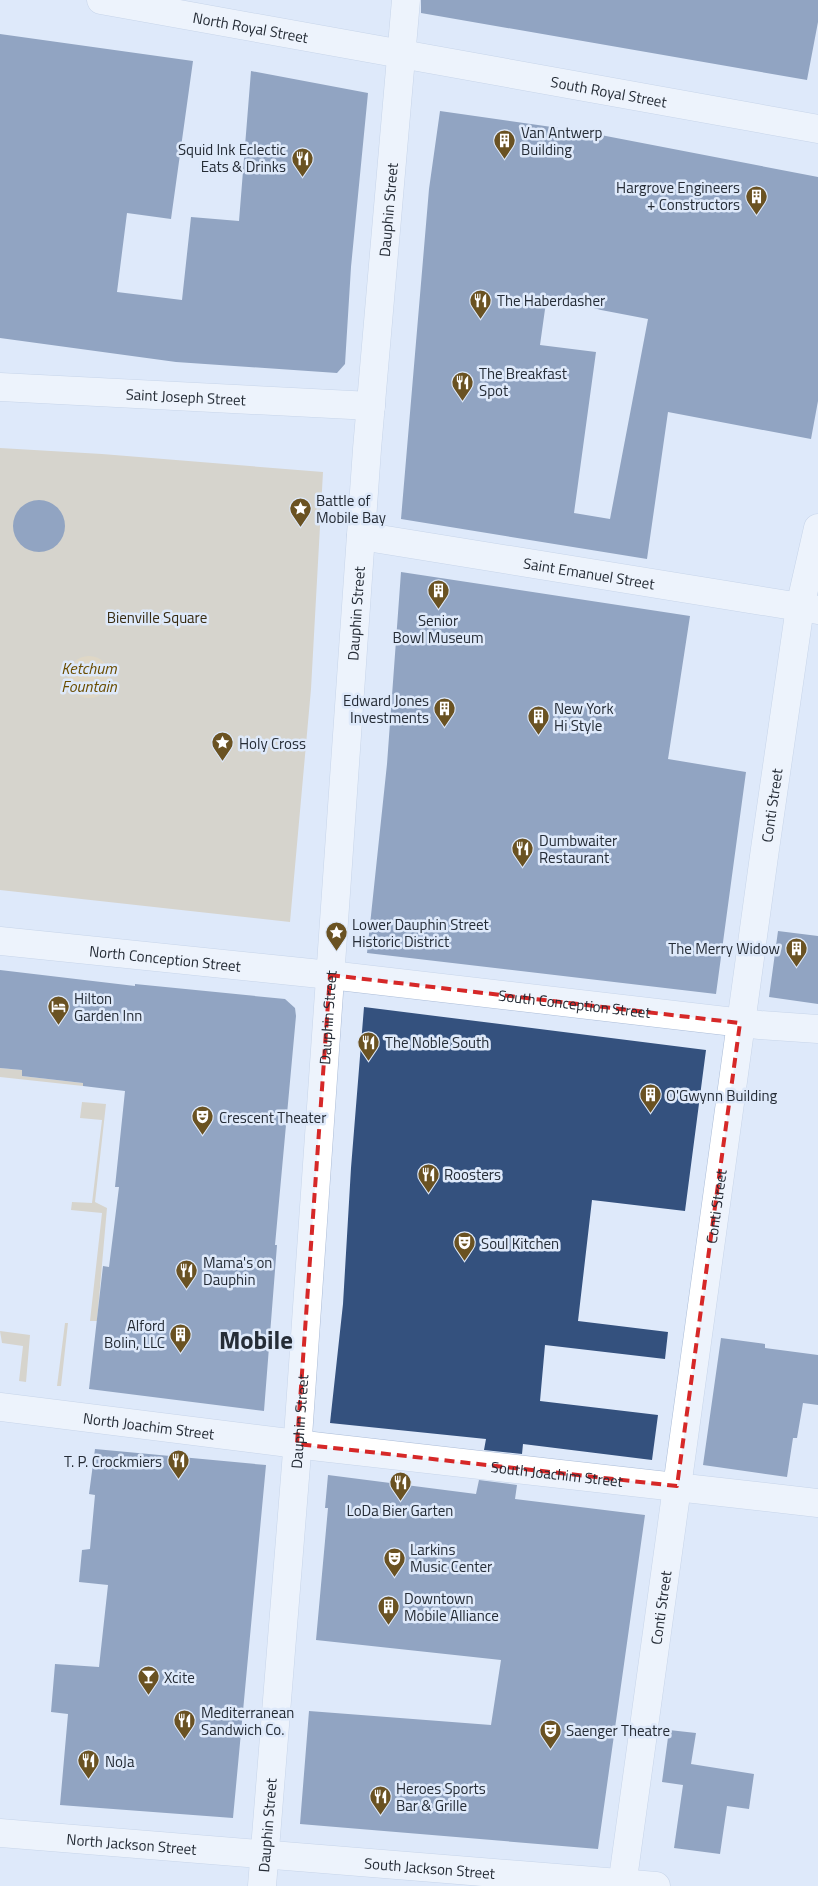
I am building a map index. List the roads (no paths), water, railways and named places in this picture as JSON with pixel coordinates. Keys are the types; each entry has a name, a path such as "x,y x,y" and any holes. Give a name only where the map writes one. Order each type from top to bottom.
{"street":[{"name":"North Royal Street","path":"101,0 401,55"},
{"name":"Dauphin Street","path":"262,1886 297,1444 361,536 406,0"},
{"name":"South Royal Street","path":"401,55 818,129"},
{"name":"Saint Joseph Street","path":"0,387 371,406"},
{"name":"Conti Street","path":"622,1884 740,1023 809,608 818,528"},
{"name":"Saint Emanuel Street","path":"361,536 809,608"},
{"name":"North Conception Street","path":"0,942 330,975"},
{"name":"South Conception Street","path":"330,975 740,1023 818,1029"},
{"name":"North Joachim Street","path":"0,1407 297,1444"},
{"name":"South Joachim Street","path":"297,1444 818,1503"},
{"name":"North Jackson Street","path":"0,1833 264,1853"},
{"name":"South Jackson Street","path":"264,1853 656,1886"}],"water":[{"name":"Ketchum Fountain","path":"93,656 101,659 107,665 110,677 107,689 101,695 85,698 77,695 71,689 68,673 71,665 77,659"}],"place":[{"name":"Van Antwerp Building","path":"505,160"},
{"name":"Squid Ink Eclectic Eats & Drinks","path":"302,177"},
{"name":"Hargrove Engineers + Constructors","path":"756,215"},
{"name":"The Haberdasher","path":"481,319"},
{"name":"The Breakfast Spot","path":"463,401"},
{"name":"Battle of Mobile Bay","path":"300,528"},
{"name":"Senior Bowl Museum","path":"438,610"},
{"name":"Edward Jones Investments","path":"445,728"},
{"name":"New York Hi Style","path":"538,736"},
{"name":"Holy Cross","path":"223,762"},
{"name":"Dumbwaiter Restaurant","path":"523,868"},
{"name":"Lower Dauphin Street Historic District","path":"336,952"},
{"name":"The Merry Widow","path":"796,967"},
{"name":"Hilton Garden Inn","path":"58,1026"},
{"name":"The Noble South","path":"369,1061"},
{"name":"O'Gwynn Building","path":"650,1114"},
{"name":"Crescent Theater","path":"203,1136"},
{"name":"Roosters","path":"428,1193"},
{"name":"Soul Kitchen","path":"465,1262"},
{"name":"Mama's on Dauphin","path":"187,1290"},
{"name":"Alford Bolin, LLC","path":"181,1353"},
{"name":"T. P. Crockmiers","path":"178,1480"},
{"name":"LoDa Bier Garten","path":"400,1501"},
{"name":"Larkins Music Center","path":"394,1577"},
{"name":"Downtown Mobile Alliance","path":"388,1626"},
{"name":"Xcite","path":"148,1696"},
{"name":"Mediterranean Sandwich Co.","path":"185,1740"},
{"name":"Saenger Theatre","path":"550,1749"},
{"name":"NoJa","path":"89,1780"},
{"name":"Heroes Sports Bar & Grille","path":"380,1816"}],"district":[{"name":"Mobile","path":"256,1340"}],"park label":[{"name":"Bienville Square","path":"157,617"}]}
